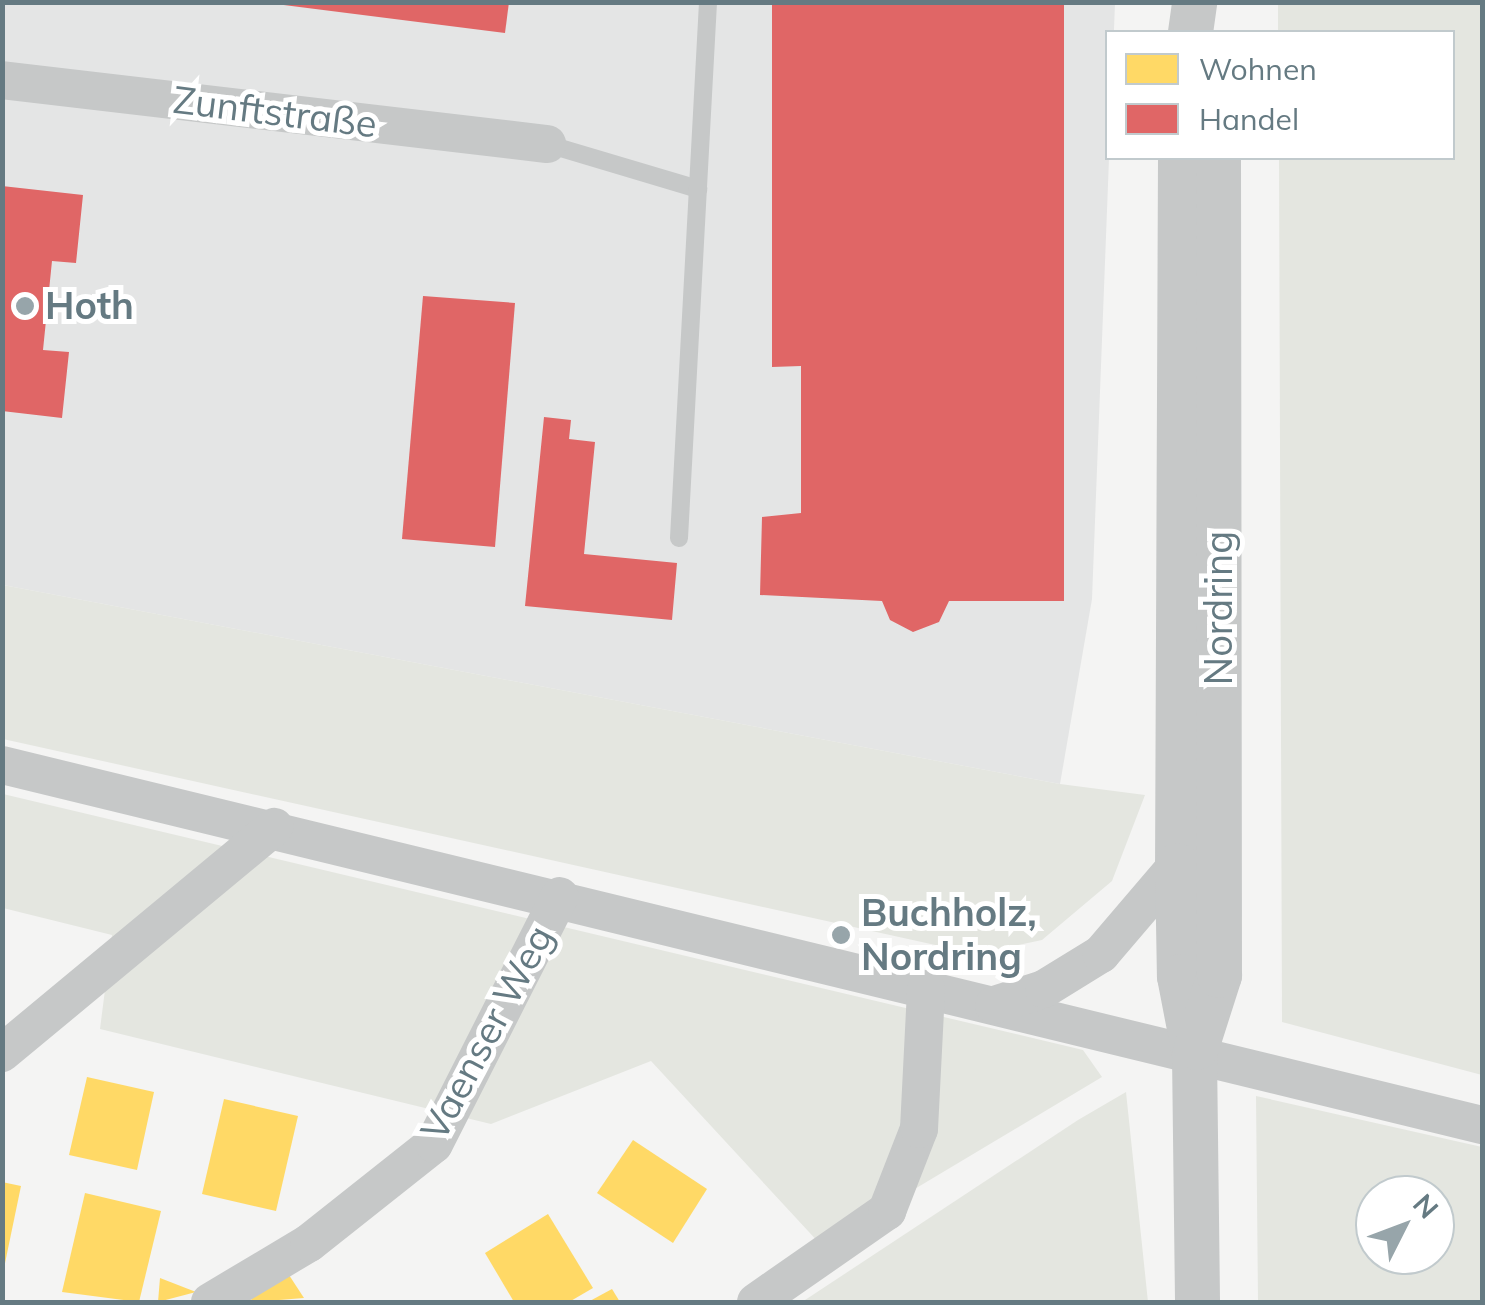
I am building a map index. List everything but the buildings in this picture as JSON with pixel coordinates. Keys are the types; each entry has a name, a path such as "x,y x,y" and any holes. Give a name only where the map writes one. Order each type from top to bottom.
{"street":[{"path":"1190,30 1194,2"},
{"path":"1206,2 1209,30"},
{"name":"Zunftstraße","path":"2,80 547,144"},
{"name":"Nordring","path":"1180,160 1177,866 1179,976 1194,1054 1197,1302"},
{"name":"Nordring","path":"1194,1054 1219,975 1218,160"},
{"name":"Vaenser Weg","path":"2,765 560,896 1482,1125"},
{"path":"2,1053 274,827"},
{"path":"994,1006 1044,989 1101,954 1177,866"},
{"name":"Vaenser Weg","path":"210,1302 309,1243 434,1144 560,896"},
{"path":"756,1302 887,1211 919,1129 926,989"}],"lane":[{"path":"679,538 708,2"},
{"path":"547,144 698,189"}],"shaded area":[{"path":"2,3 1115,3 1114,30 1105,30 1105,160 1109,160 1092,599 1060,784 3,585"},
{"path":"1278,3 1482,3 1482,1075 1282,1022 1279,160 1455,160 1455,30 1278,30"},
{"path":"3,585 1060,784 1145,795 1112,881 1042,940 976,954 3,739"},
{"path":"3,794 1083,1050 1102,1077 821,1245 651,1061 491,1124 100,1029 112,935 3,908"},
{"path":"1126,1092 1148,1302 802,1302 1078,1120"},
{"path":"1256,1096 1482,1147 1482,1302 1258,1302"}],"place":[{"name":"Hoth","path":"25,306"},
{"name":"Buchholz, Nordring","path":"841,935"}]}
